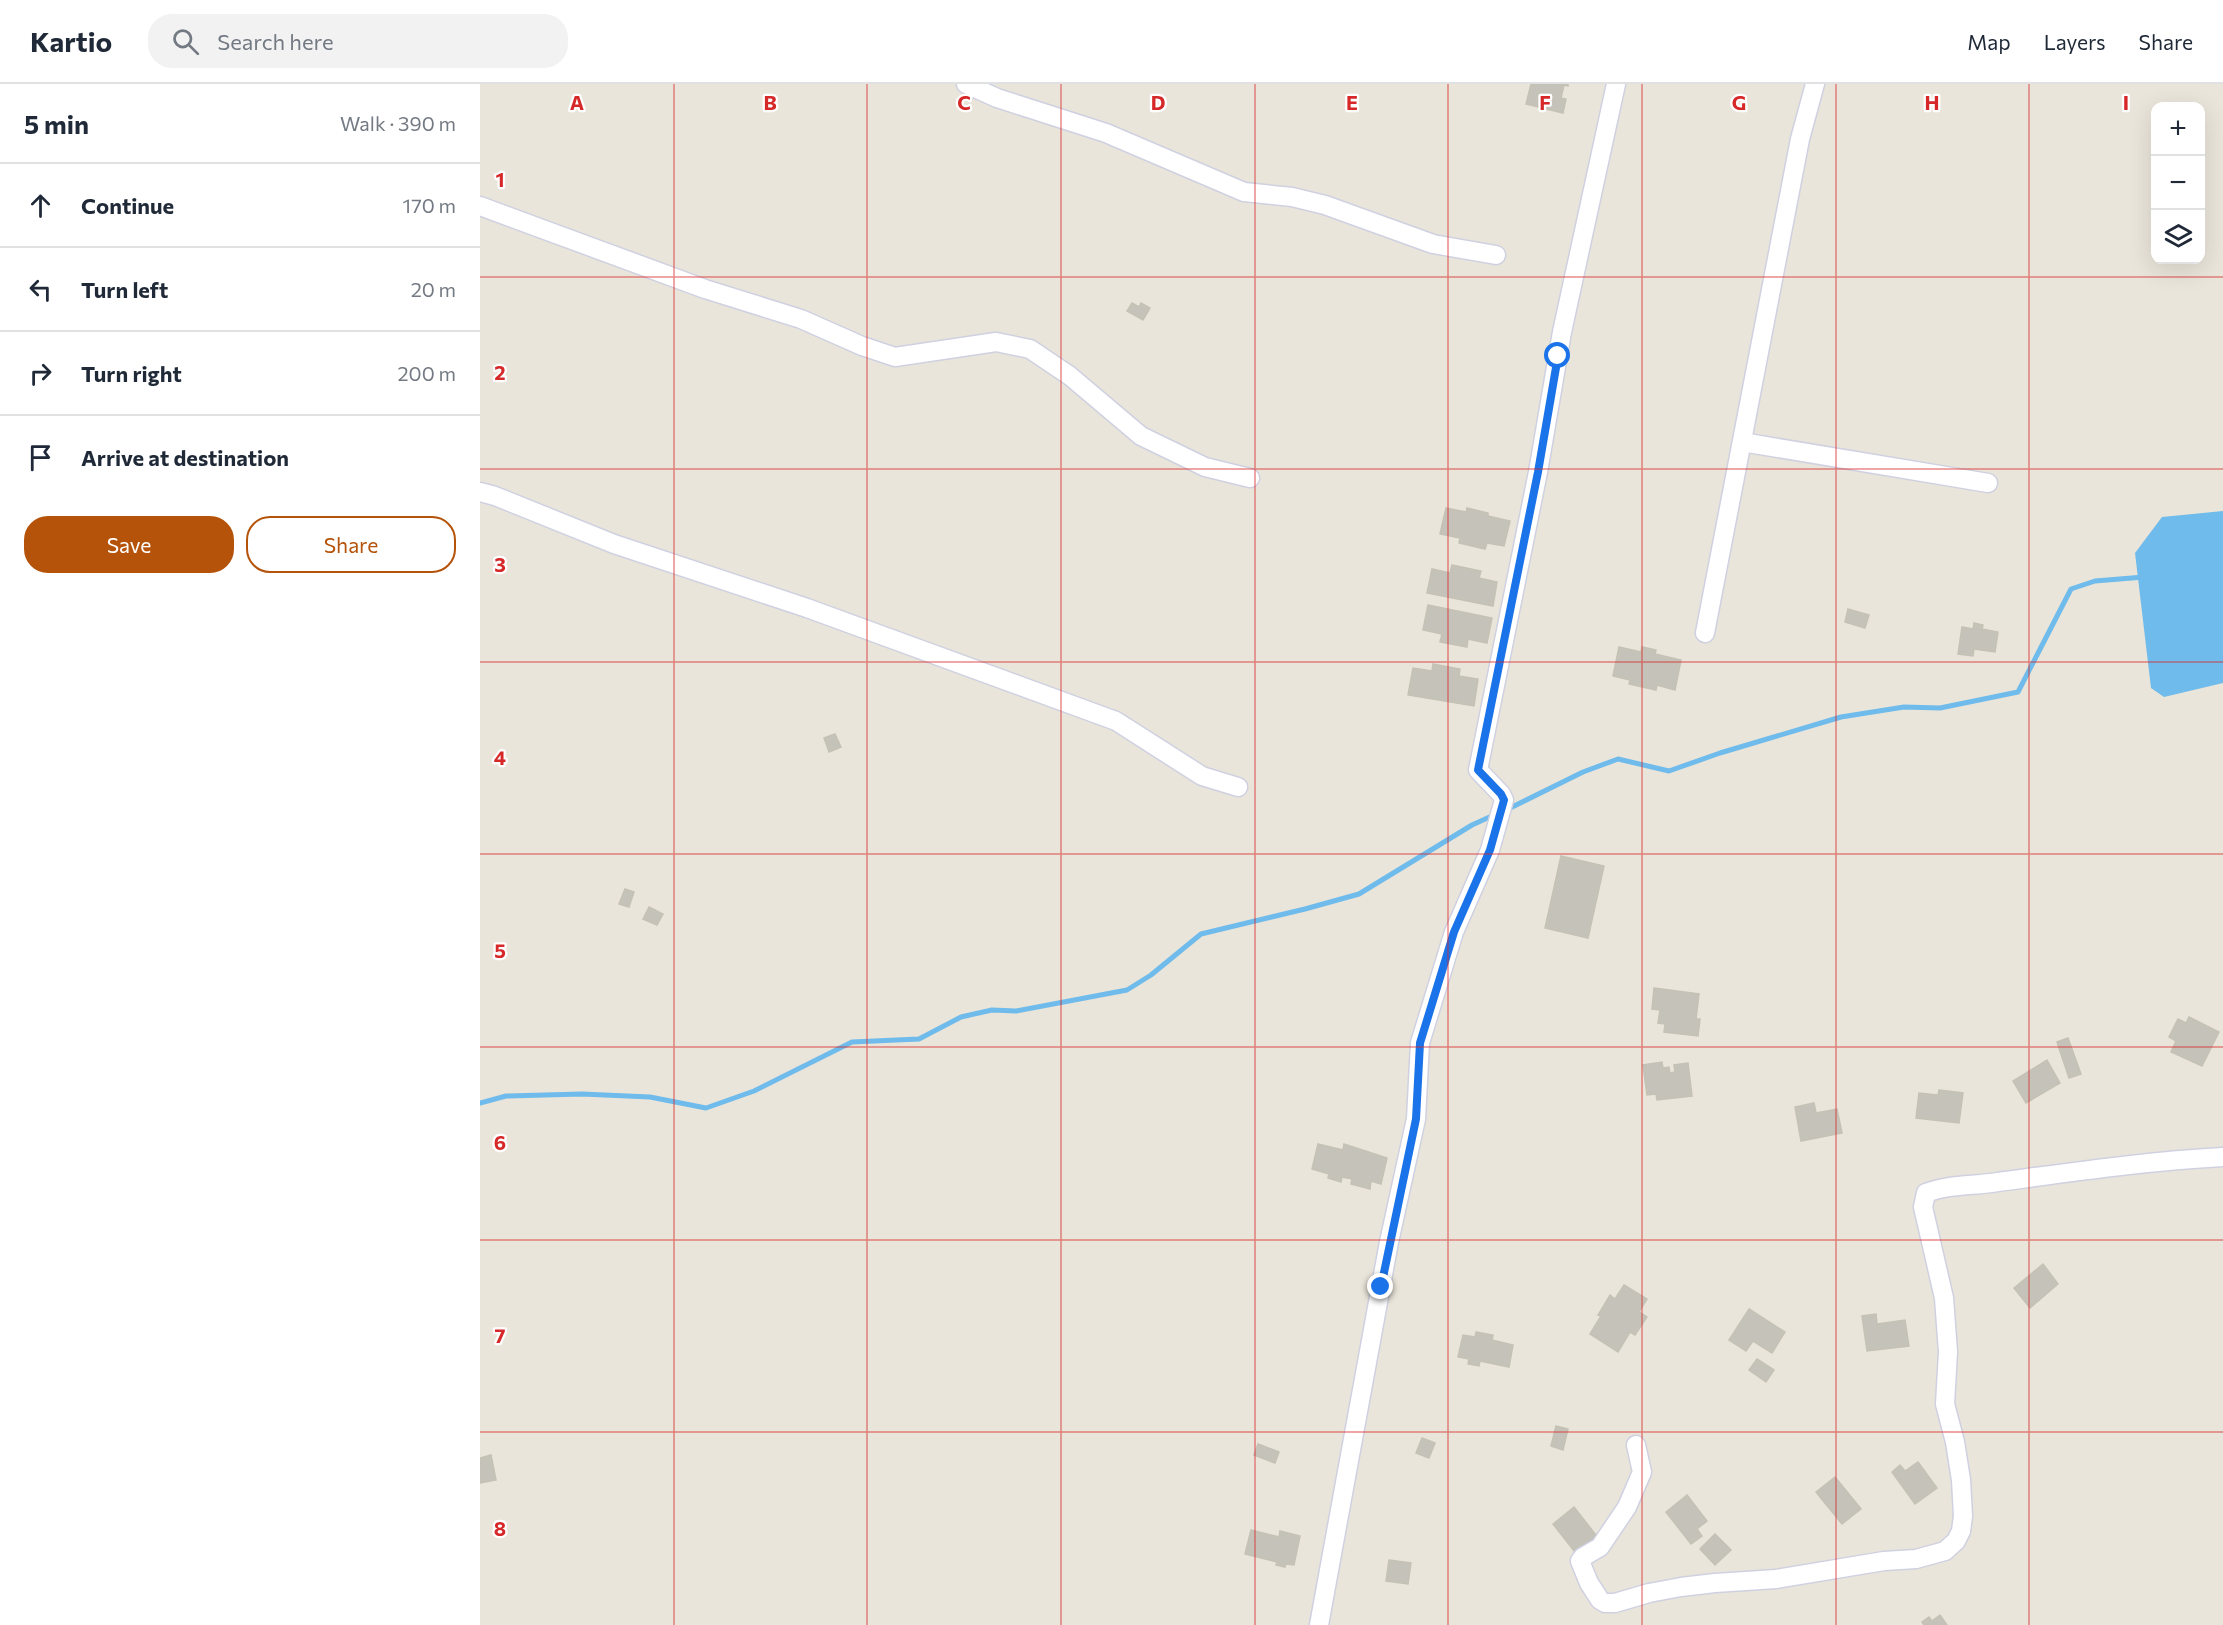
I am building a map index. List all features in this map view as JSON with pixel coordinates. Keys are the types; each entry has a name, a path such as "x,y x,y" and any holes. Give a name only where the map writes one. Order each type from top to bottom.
{"street":[{"path":"966,84 997,98 1106,133 1244,192 1293,197 1325,205 1433,244 1496,255"},
{"path":"1319,1625 1389,1242 1416,1119 1420,1043 1454,932 1490,850 1504,800 1478,770 1538,472 1562,332 1616,84"},
{"path":"1705,633 1800,139 1815,84"},
{"path":"480,206 705,289 801,319 862,346 895,357 996,342 1030,349 1070,376 1141,436 1205,467 1250,478"},
{"path":"1742,442 1988,483"},
{"path":"480,492 614,544 807,608 1116,721 1202,776 1238,787"},
{"path":"1636,1445 1642,1472 1627,1507 1600,1547 1580,1561 1589,1583 1600,1600 1605,1603 1614,1603 1648,1593 1681,1587 1776,1579 1884,1561 1916,1559 1945,1551 1956,1541 1961,1531 1963,1507 1955,1442 1945,1404 1948,1352 1944,1298 1923,1207 1926,1193 1940,1187 1981,1185 2095,1169 2223,1157"}],"water":[{"path":"2223,511 2223,683 2164,697 2151,688 2135,553 2162,517"}],"building":[{"path":"1531,84 1568,84 1568,86 1564,85 1561,98 1566,99 1563,113 1526,104"},
{"path":"1132,303 1139,307 1141,303 1150,308 1143,320 1127,311"},
{"path":"1446,508 1466,512 1467,508 1510,521 1504,546 1487,543 1485,549 1459,543 1460,538 1440,534"},
{"path":"1452,565 1481,571 1479,578 1497,582 1493,606 1427,593 1432,569 1450,573"},
{"path":"1428,605 1492,618 1487,643 1468,639 1467,647 1440,642 1442,634 1423,630"},
{"path":"1848,609 1869,615 1865,628 1845,622"},
{"path":"1974,623 1983,625 1982,629 1998,632 1995,652 1974,649 1973,656 1958,654 1962,627 1973,629"},
{"path":"1619,647 1641,652 1642,647 1656,650 1655,654 1681,660 1675,690 1657,685 1656,690 1629,684 1630,680 1613,676"},
{"path":"1433,664 1460,669 1459,676 1478,679 1474,706 1408,695 1413,668 1432,671"},
{"path":"835,734 841,747 829,752 824,738"},
{"path":"1561,856 1604,866 1588,938 1545,928"},
{"path":"625,889 634,892 629,907 619,904"},
{"path":"649,907 663,914 657,925 643,919"},
{"path":"1654,988 1699,994 1696,1019 1700,1019 1698,1036 1664,1032 1665,1024 1658,1023 1660,1010 1652,1009"},
{"path":"2189,1017 2219,1032 2202,1066 2171,1052 2176,1041 2169,1037 2178,1019 2186,1023"},
{"path":"2068,1038 2081,1074 2069,1078 2057,1042"},
{"path":"2047,1060 2060,1083 2026,1103 2013,1081"},
{"path":"1662,1062 1663,1068 1669,1067 1670,1073 1675,1072 1674,1065 1688,1063 1692,1096 1657,1100 1656,1094 1647,1095 1643,1065"},
{"path":"1939,1090 1963,1093 1959,1123 1916,1118 1919,1093 1938,1095"},
{"path":"1814,1103 1816,1113 1837,1109 1842,1133 1801,1141 1795,1107"},
{"path":"1318,1144 1343,1150 1344,1144 1387,1158 1381,1184 1371,1181 1370,1189 1351,1184 1352,1179 1342,1177 1341,1182 1328,1178 1329,1174 1312,1169"},
{"path":"2043,1264 2058,1284 2030,1308 2014,1288"},
{"path":"1624,1285 1647,1299 1639,1312 1647,1317 1635,1335 1630,1332 1618,1352 1590,1334 1610,1295 1615,1299"},
{"path":"1749,1309 1785,1332 1772,1353 1753,1341 1746,1351 1729,1340"},
{"path":"1876,1314 1877,1324 1905,1320 1909,1346 1867,1351 1862,1316"},
{"path":"1476,1332 1493,1335 1492,1340 1513,1345 1509,1367 1480,1361 1479,1366 1468,1364 1469,1359 1458,1357 1463,1335 1475,1337"},
{"path":"1757,1359 1774,1370 1766,1382 1749,1370"},
{"path":"1556,1426 1568,1429 1563,1450 1551,1446"},
{"path":"1422,1438 1435,1443 1429,1458 1416,1453"},
{"path":"1258,1444 1279,1452 1275,1463 1254,1455"},
{"path":"491,1455 496,1480 480,1483 480,1458"},
{"path":"1918,1462 1937,1488 1915,1504 1892,1472 1900,1465 1905,1471"},
{"path":"1835,1477 1861,1509 1842,1524 1816,1492"},
{"path":"1687,1495 1707,1521 1697,1529 1702,1536 1691,1544 1666,1512"},
{"path":"1574,1507 1599,1539 1578,1556 1553,1524"},
{"path":"1251,1530 1279,1537 1280,1531 1300,1536 1294,1565 1286,1564 1285,1567 1276,1565 1277,1562 1245,1554"},
{"path":"1715,1534 1731,1550 1715,1565 1700,1549"},
{"path":"1389,1560 1411,1563 1408,1584 1386,1581"},
{"path":"1940,1615 1947,1625 1924,1625 1922,1622 1929,1617 1932,1621"}],"waterway":[{"path":"1506,810 1583,772 1618,759 1669,771 1720,753 1841,717 1904,707 1940,708 2018,692 2071,589 2095,581 2144,577"},
{"path":"480,1103 506,1096 582,1094 650,1097 706,1108 754,1091 852,1042 919,1039 961,1017 992,1010 1016,1011 1127,990 1151,975 1201,934 1359,894 1472,825 1494,815"}],"route":[{"path":"1381,1287 1416,1119 1420,1043 1454,932 1490,850 1501,817 1504,800 1478,770 1538,472 1558,356"}]}
